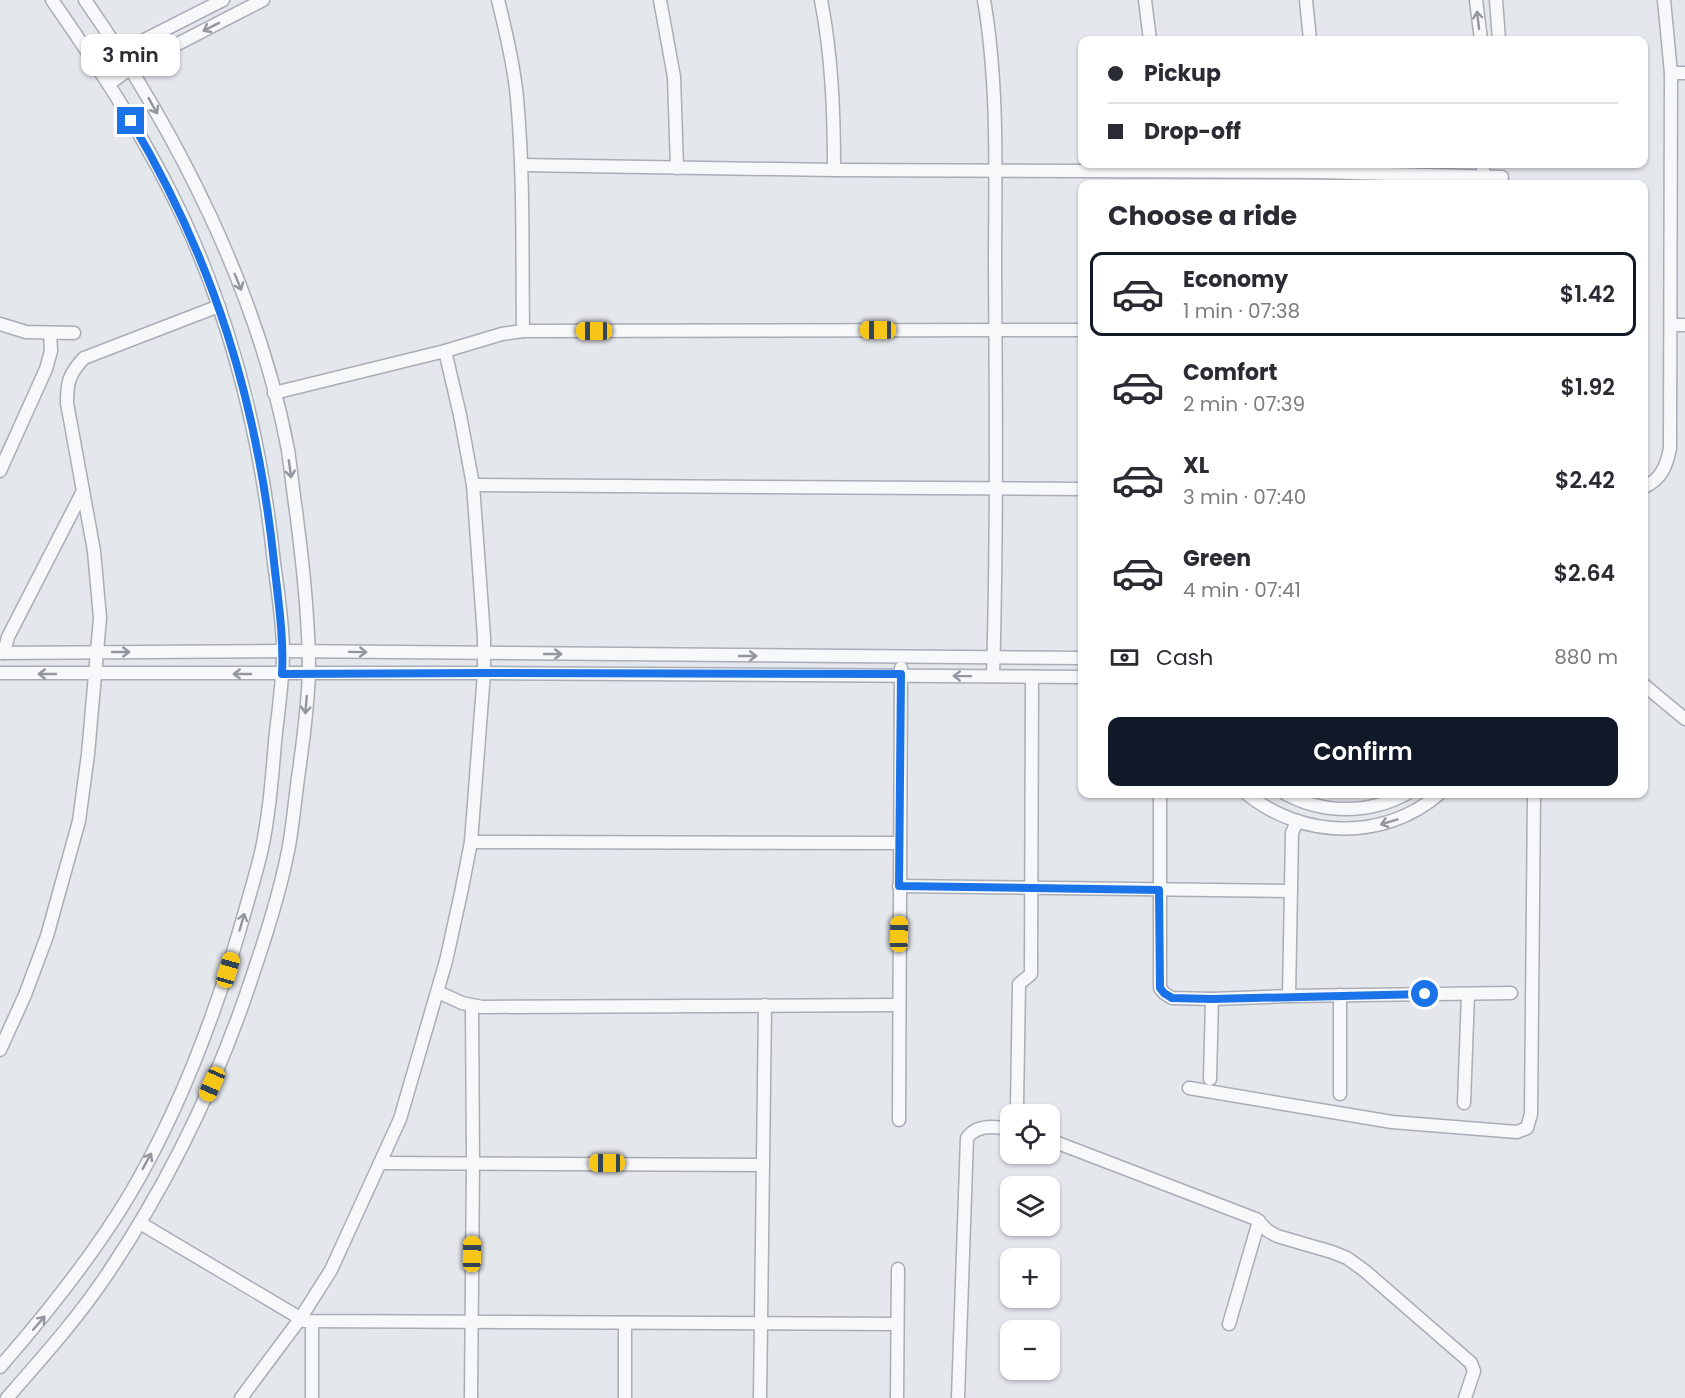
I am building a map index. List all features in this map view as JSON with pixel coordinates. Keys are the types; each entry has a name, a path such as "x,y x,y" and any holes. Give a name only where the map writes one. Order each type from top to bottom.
{"street":[{"path":"0,1367 44,1317 89,1257 130,1194 166,1127 197,1059 223,988 261,851 273,771 283,651 269,514 257,440 239,367 219,306 187,225 153,158 97,64 52,0"},
{"path":"7,1398 58,1340 106,1276 140,1223 188,1139 220,1066 271,920 289,846 309,674 302,558 289,461 274,393 244,297 214,223 178,152 131,68 85,0"},
{"path":"97,64 223,0"},
{"path":"109,84 131,68 263,0"},
{"path":"498,0 509,42 517,96 522,165 523,331"},
{"path":"660,0 674,77 676,168"},
{"path":"821,0 827,34 834,112 834,170"},
{"path":"984,0 993,84 995,171 996,488 993,676"},
{"path":"1146,0 1150,36"},
{"path":"1306,0 1310,36"},
{"path":"1476,0 1480,36"},
{"path":"1496,0 1499,36"},
{"path":"1648,484 1659,476 1667,464 1670,448 1671,73 1664,0"},
{"path":"1671,73 1685,73"},
{"path":"522,165 995,171 1316,168 1470,180"},
{"path":"1672,195 1685,195"},
{"path":"0,1050 25,995 47,936 79,821 88,754 100,618 95,562 67,403 67,386 73,370 84,358 219,306"},
{"path":"0,324 26,332 74,333"},
{"path":"1671,325 1685,325"},
{"path":"274,393 445,351 502,334 523,331 1078,330"},
{"path":"0,471 46,369 51,351 50,333"},
{"path":"241,1398 306,1321 400,1119 449,950 471,842 484,673 482,605 473,485 445,351"},
{"path":"473,485 1078,489"},
{"path":"83,491 2,653 283,651 1078,658"},
{"path":"898,1120 900,657"},
{"path":"0,673 901,674 1078,677"},
{"path":"1017,1104 1019,984 1031,974 1032,677"},
{"path":"1648,688 1685,719"},
{"path":"1160,798 1160,988 1172,998 1511,993"},
{"path":"1253,798 1277,813 1297,821 1342,830 1383,824 1404,817 1434,798"},
{"path":"1296,798 1344,810 1379,805 1396,798"},
{"path":"1189,1088 1392,1122 1517,1132 1527,1128 1531,1114 1534,798"},
{"path":"1289,996 1292,833 1297,821"},
{"path":"471,842 900,843"},
{"path":"899,886 1291,891"},
{"path":"438,992 472,1006 898,1005"},
{"path":"1464,1103 1468,994"},
{"path":"1340,995 1340,1094"},
{"path":"1210,1078 1212,999"},
{"path":"760,1398 765,1005"},
{"path":"471,1398 472,1006"},
{"path":"958,1398 967,1138 971,1132 983,1128 1000,1127"},
{"path":"1060,1144 1259,1221 1268,1231 1277,1236 1347,1258 1462,1354 1473,1366 1474,1371 1465,1398"},
{"path":"380,1163 763,1165"},
{"path":"1228,1324 1259,1221"},
{"path":"140,1223 306,1321 897,1324"},
{"path":"897,1398 898,1269"},
{"path":"306,1321 312,1398"},
{"path":"625,1323 625,1398"}],"route":[{"path":"131,121 153,158 187,225 219,306 239,367 257,440 269,514 283,651 282,674 901,674 899,886 1159,890 1158,970 1160,988 1172,998 1425,994"}]}
